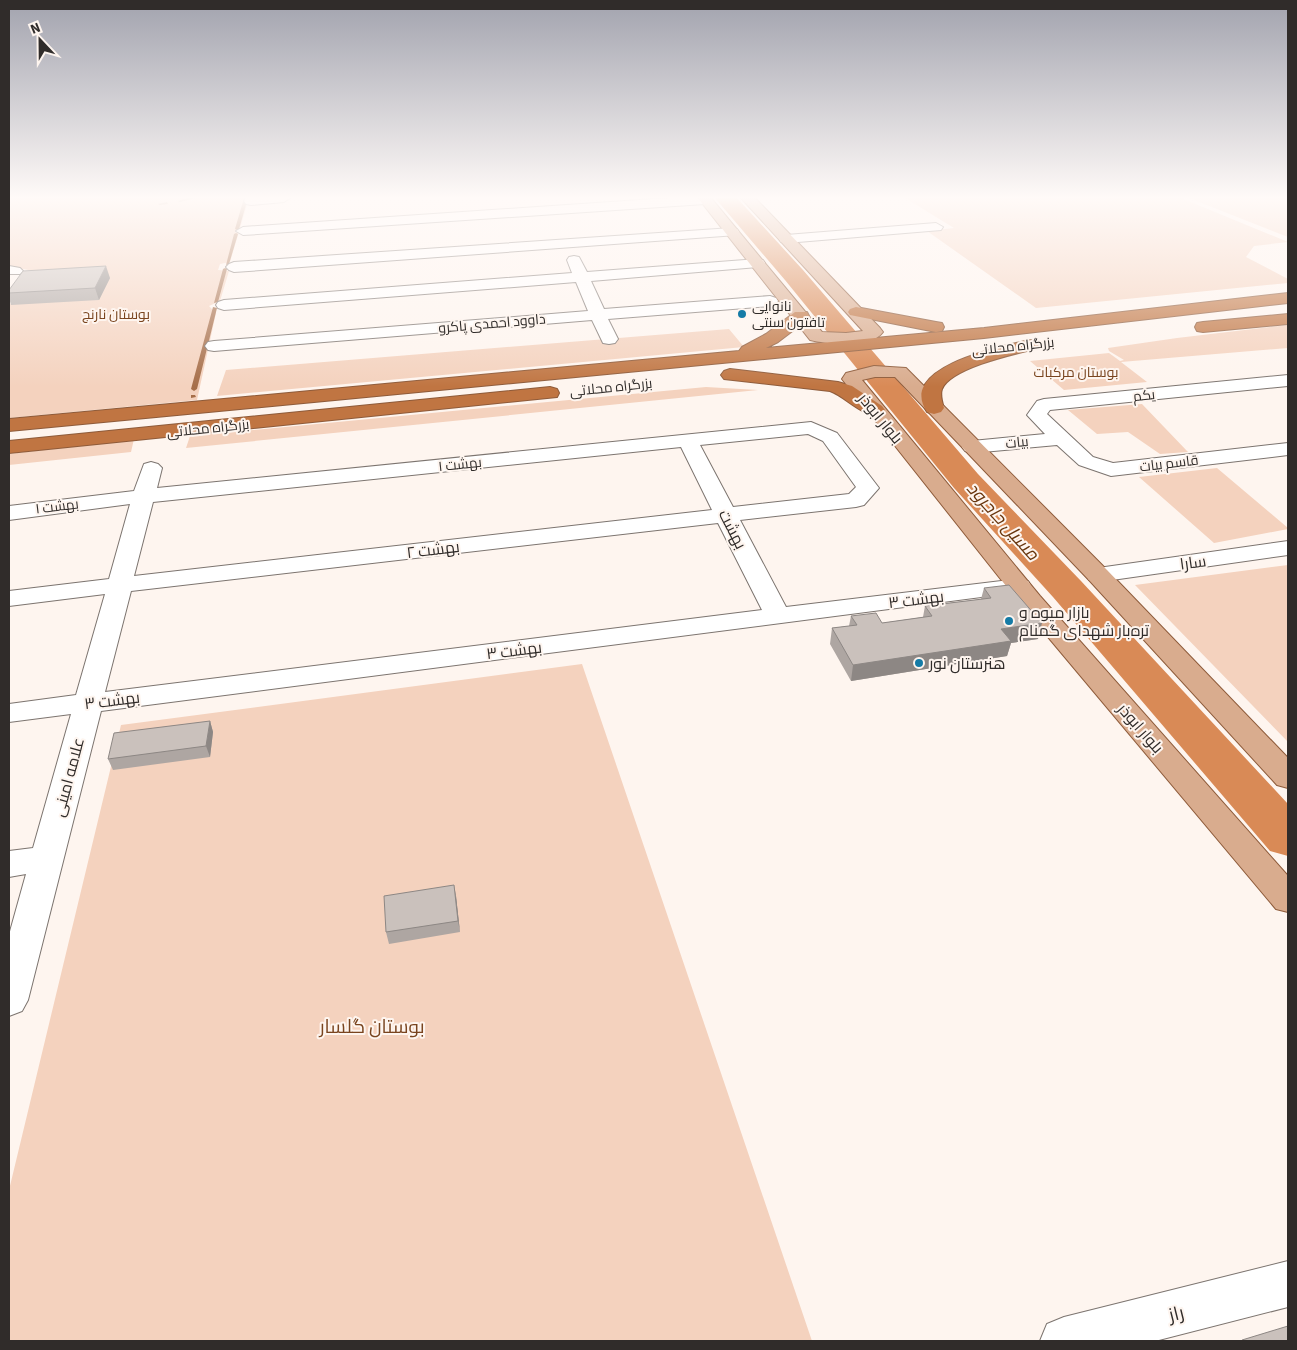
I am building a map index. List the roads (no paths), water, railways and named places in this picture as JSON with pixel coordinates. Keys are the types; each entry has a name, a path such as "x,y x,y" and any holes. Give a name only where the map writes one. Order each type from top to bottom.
{"highway":[{"path":"1175,312 1288,298"},
{"path":"856,312 911,324 984,333"},
{"path":"1175,312 1208,314 1219,322 1212,326"},
{"name":"بزرگراه محلاتی","path":"847,357 866,337 984,333 1175,312"},
{"path":"738,356 772,338 800,316"},
{"path":"1183,329 1288,319"},
{"name":"بزرگراه محلاتی","path":"926,355 1048,343"},
{"path":"934,408 931,395 934,386 947,374 973,362 1029,345"},
{"name":"بزرگراه محلاتی","path":"9,425 738,356 847,357 880,360 904,365"},
{"path":"710,377 817,366"},
{"path":"730,375 831,386 845,390 875,410"},
{"path":"396,409 368,405 366,401 369,398 398,389"},
{"name":"بزرگراه محلاتی","path":"9,446 563,392"},
{"path":"270,401 285,403 292,408 288,414 270,421"}],"main road":[{"path":"807,261 856,312 866,337"},
{"path":"758,263 816,336 847,357"},
{"name":"بلوار ابوذر","path":"847,357 874,371 904,365"},
{"name":"بلوار ابوذر","path":"847,357 851,380 875,410 1019,586 1288,899"},
{"path":"904,365 934,408 1098,575 1288,777"}],"street":[{"path":"234,267 321,261"},
{"path":"574,261 608,339"},
{"path":"224,305 758,263"},
{"name":"داوود احمدی پاکرو","path":"214,346 770,301"},
{"name":"یکم","path":"1061,438 1037,415 1044,405 1288,380"},
{"name":"بهشت ۱","path":"9,513 144,496 811,428 830,437 868,488 856,500"},
{"name":"بیات","path":"972,447 1061,438"},
{"name":"قاسم بیات","path":"1061,438 1086,461 1111,470 1288,449"},
{"name":"بهشت","path":"688,441 778,617"},
{"name":"علامه امینی","path":"9,1000 151,468"},
{"name":"بهشت ۲","path":"9,598 856,500"},
{"name":"سارا","path":"1098,575 1288,548"},
{"name":"بهشت ۳","path":"9,713 1019,586"},
{"path":"9,864 47,858"},
{"name":"راز","path":"1064,1341 1288,1284"}],"waterway":[{"name":"مسیل جاجرود","path":"781,261 966,481 1067,589 1288,837"},
{"path":"216,302 225,269"},
{"path":"194,389 215,308"}],"place":[{"name":"نانوایی تافتون سنتی","path":"742,314"},
{"name":"بازار میوه و تره‌بار شهدای گمنام","path":"1009,621"},
{"name":"هنرستان نور","path":"919,663"}],"park label":[{"name":"بوستان نارنج","path":"116,314"},
{"name":"بوستان مرکبات","path":"1076,372"},
{"name":"بوستان گلسار","path":"372,1026"}]}
